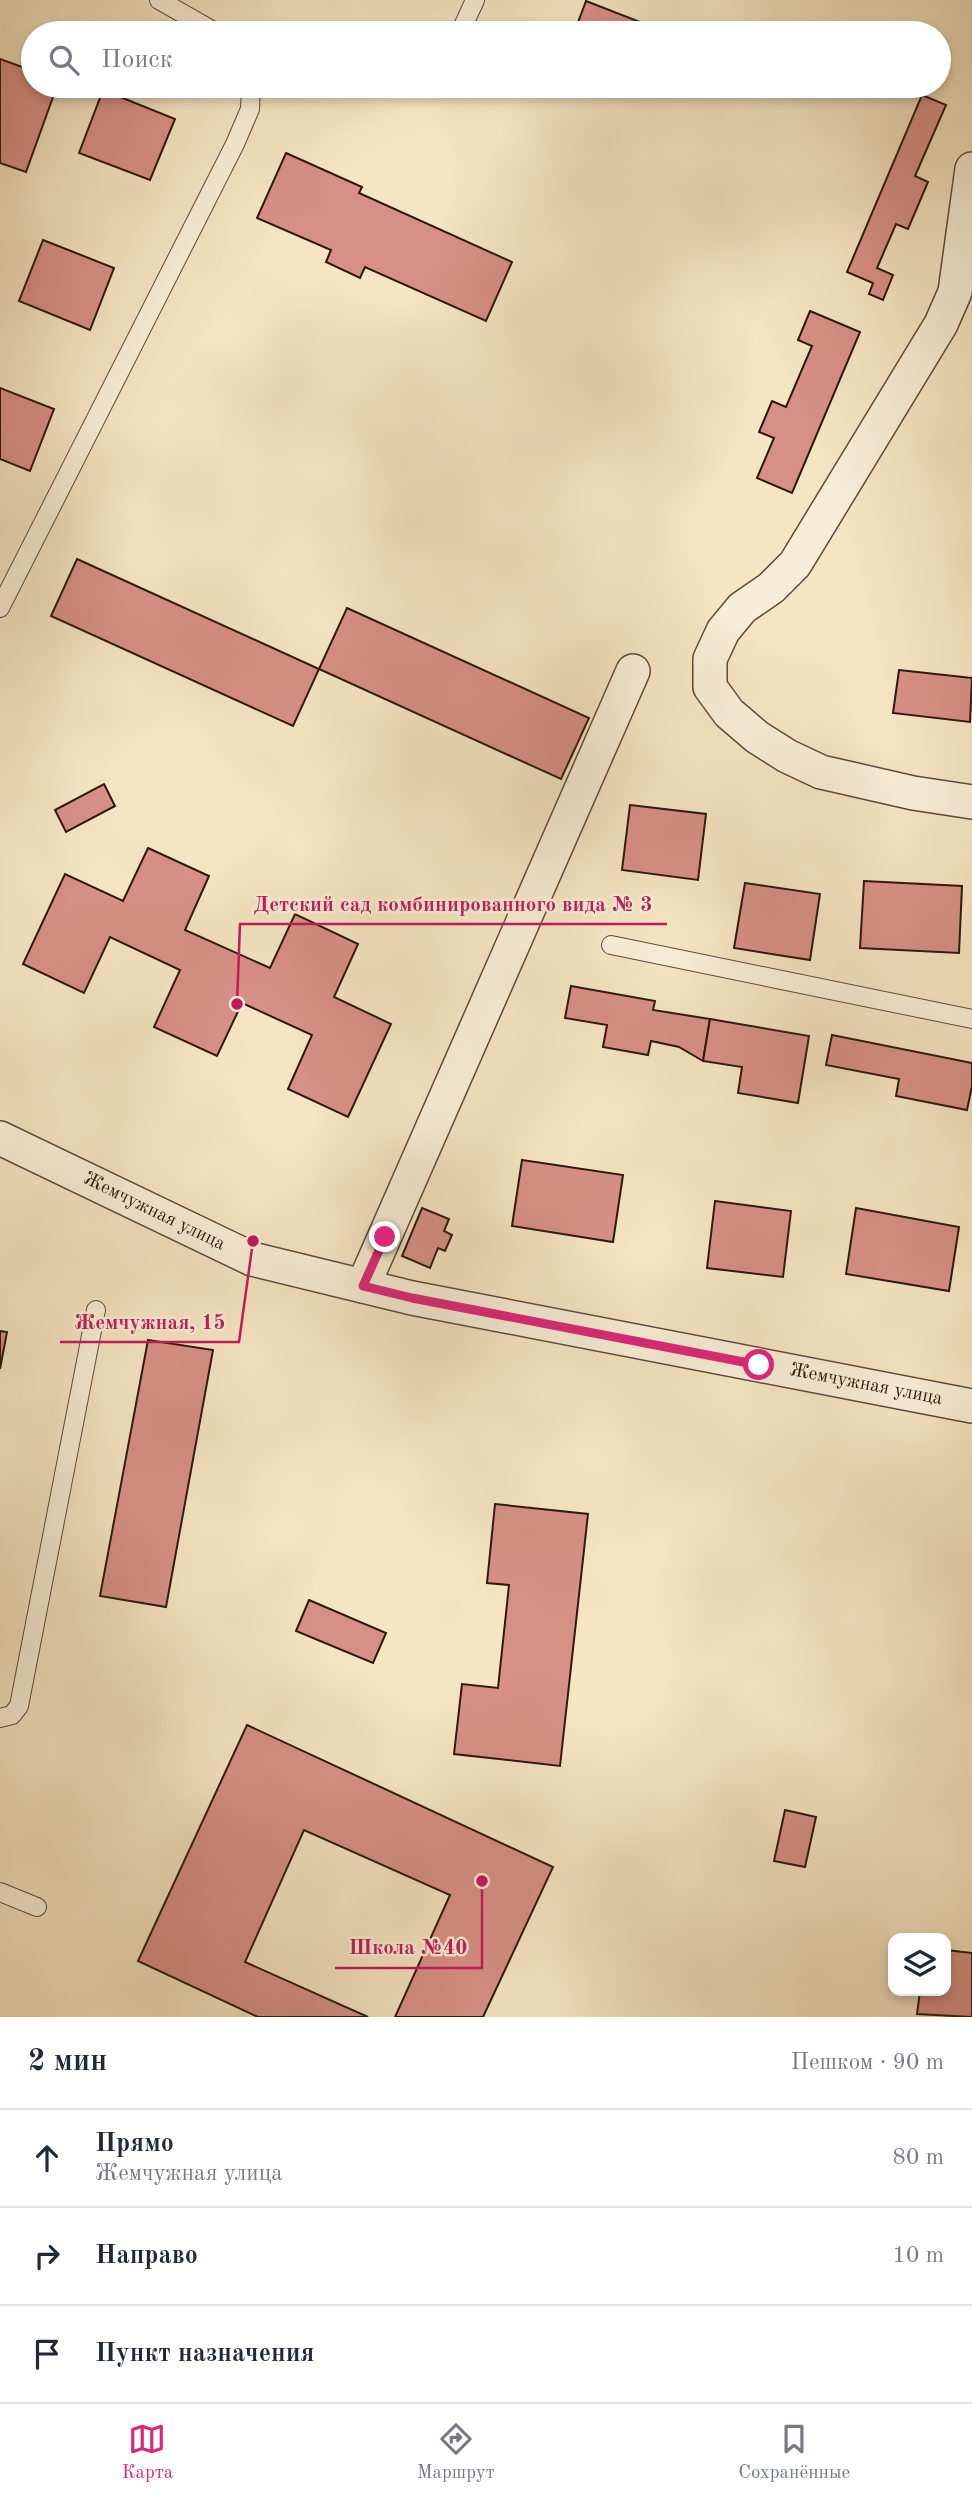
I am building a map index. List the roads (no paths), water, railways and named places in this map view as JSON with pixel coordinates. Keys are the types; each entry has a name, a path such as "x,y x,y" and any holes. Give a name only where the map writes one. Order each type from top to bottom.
{"street":[{"path":"972,169 955,292 941,324 795,565 771,588 742,608 723,631 710,659 710,687 729,713 757,737 787,756 821,772 913,793 972,802"},
{"path":"363,1286 633,671"},
{"name":"Жемчужная улица","path":"0,1138 251,1259 412,1298 972,1406"}],"lane":[{"path":"159,0 196,21"},
{"path":"465,21 475,0"},
{"path":"0,608 235,144 250,109 250,98"},
{"path":"611,945 972,1019"},
{"path":"0,1718 12,1715 19,1706 96,1310"},
{"path":"0,1892 37,1907"}],"place":[{"name":"Детский сад комбинированного вида № 3","path":"237,1004"},
{"name":"Жемчужная, 15","path":"253,1241"},
{"name":"Школа №40","path":"482,1881"}]}
